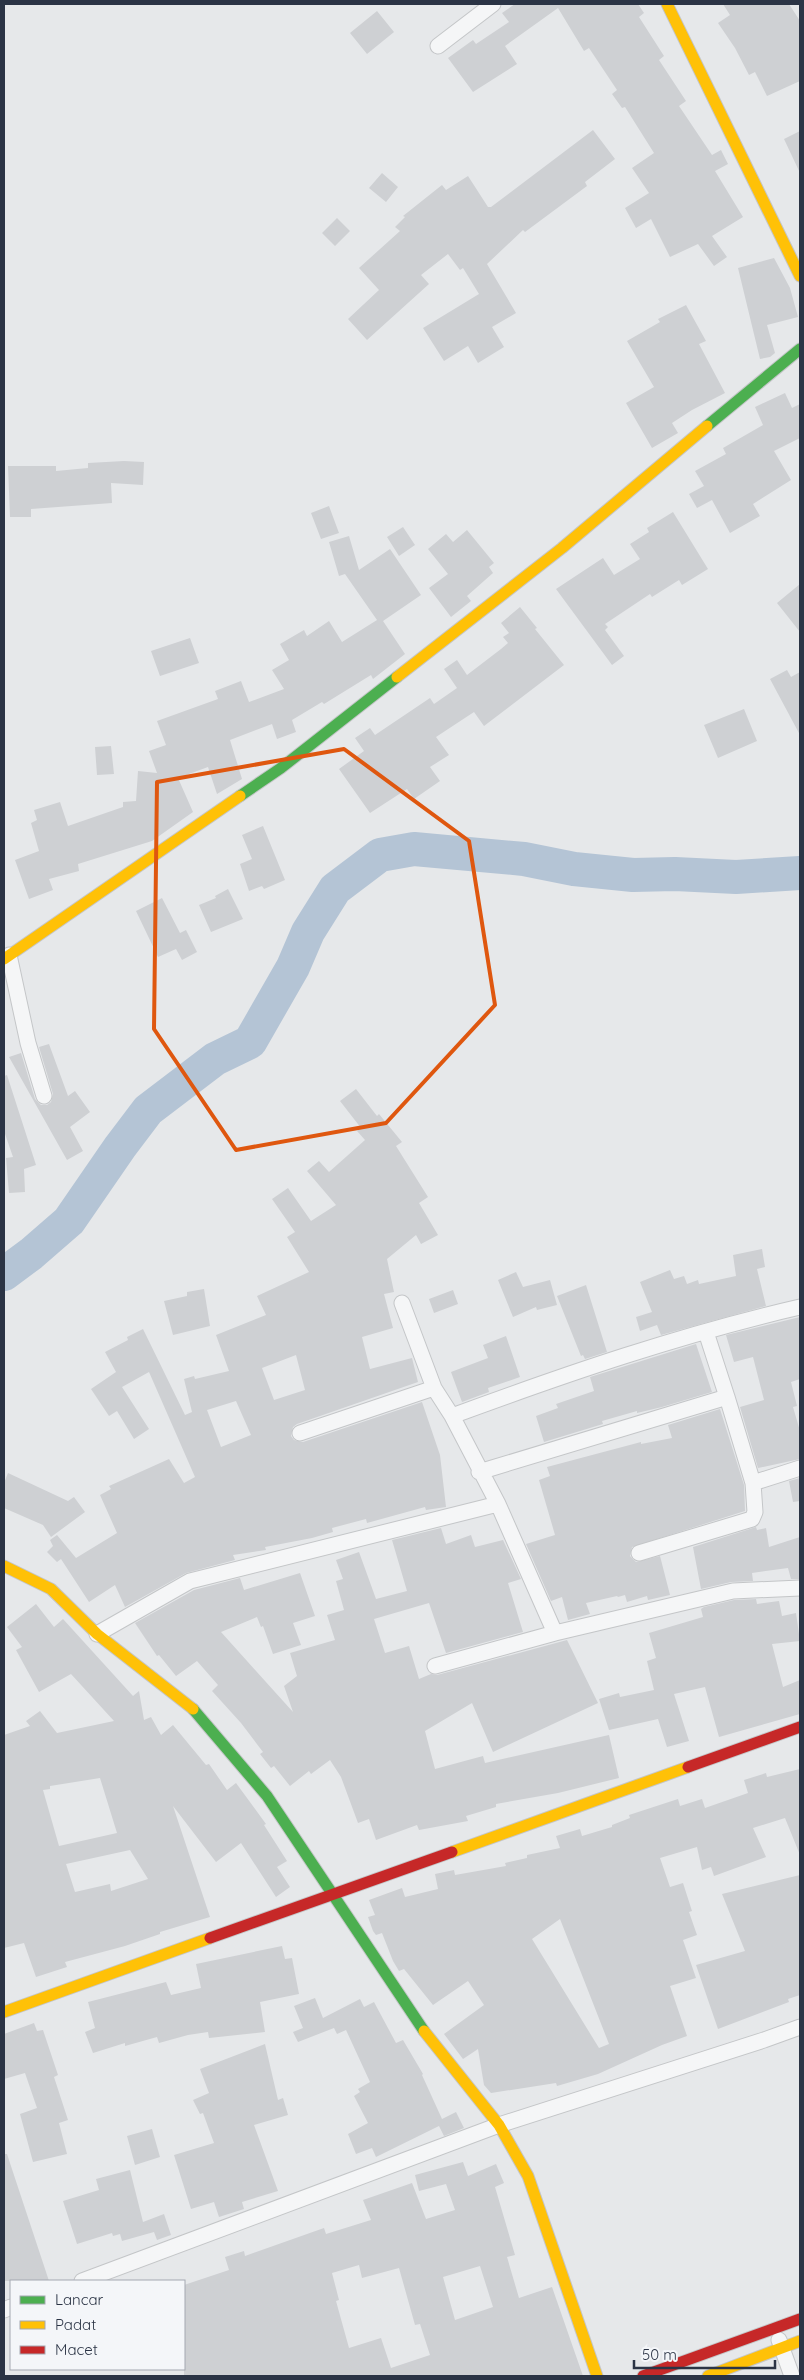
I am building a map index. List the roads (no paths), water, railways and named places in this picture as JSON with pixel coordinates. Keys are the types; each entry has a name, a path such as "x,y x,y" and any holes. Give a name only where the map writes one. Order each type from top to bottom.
{"main road":[{"path":"667,4 800,276"},
{"path":"6,957 281,768 562,548 800,349"},
{"path":"4,1566 51,1589 97,1634 191,1707 268,1796 422,2028 499,2125 528,2176 597,2376"},
{"path":"4,2012 800,1727"},
{"path":"643,2376 800,2319"},
{"path":"708,2376 800,2341"}],"street":[{"path":"438,46 493,4"},
{"path":"6,957 44,1096"},
{"path":"402,1303 434,1388 452,1416 479,1472 498,1504 555,1633"},
{"path":"452,1416 575,1371 706,1332 800,1307"},
{"path":"640,1553 752,1519 755,1512 752,1483 706,1332"},
{"path":"300,1433 434,1388"},
{"path":"479,1472 727,1397"},
{"path":"752,1483 800,1468"},
{"path":"97,1634 190,1581 498,1504"},
{"path":"435,1666 555,1633 733,1591 800,1588"},
{"path":"85,2280 499,2125 800,2027"},
{"path":"775,2329 792,2376"}],"waterway":[{"path":"4,1274 31,1254 69,1221 148,1110 215,1059 250,1042 293,967 308,932 335,889 380,855 414,849 524,859 574,869 633,875 675,874 736,877 800,873"}]}
